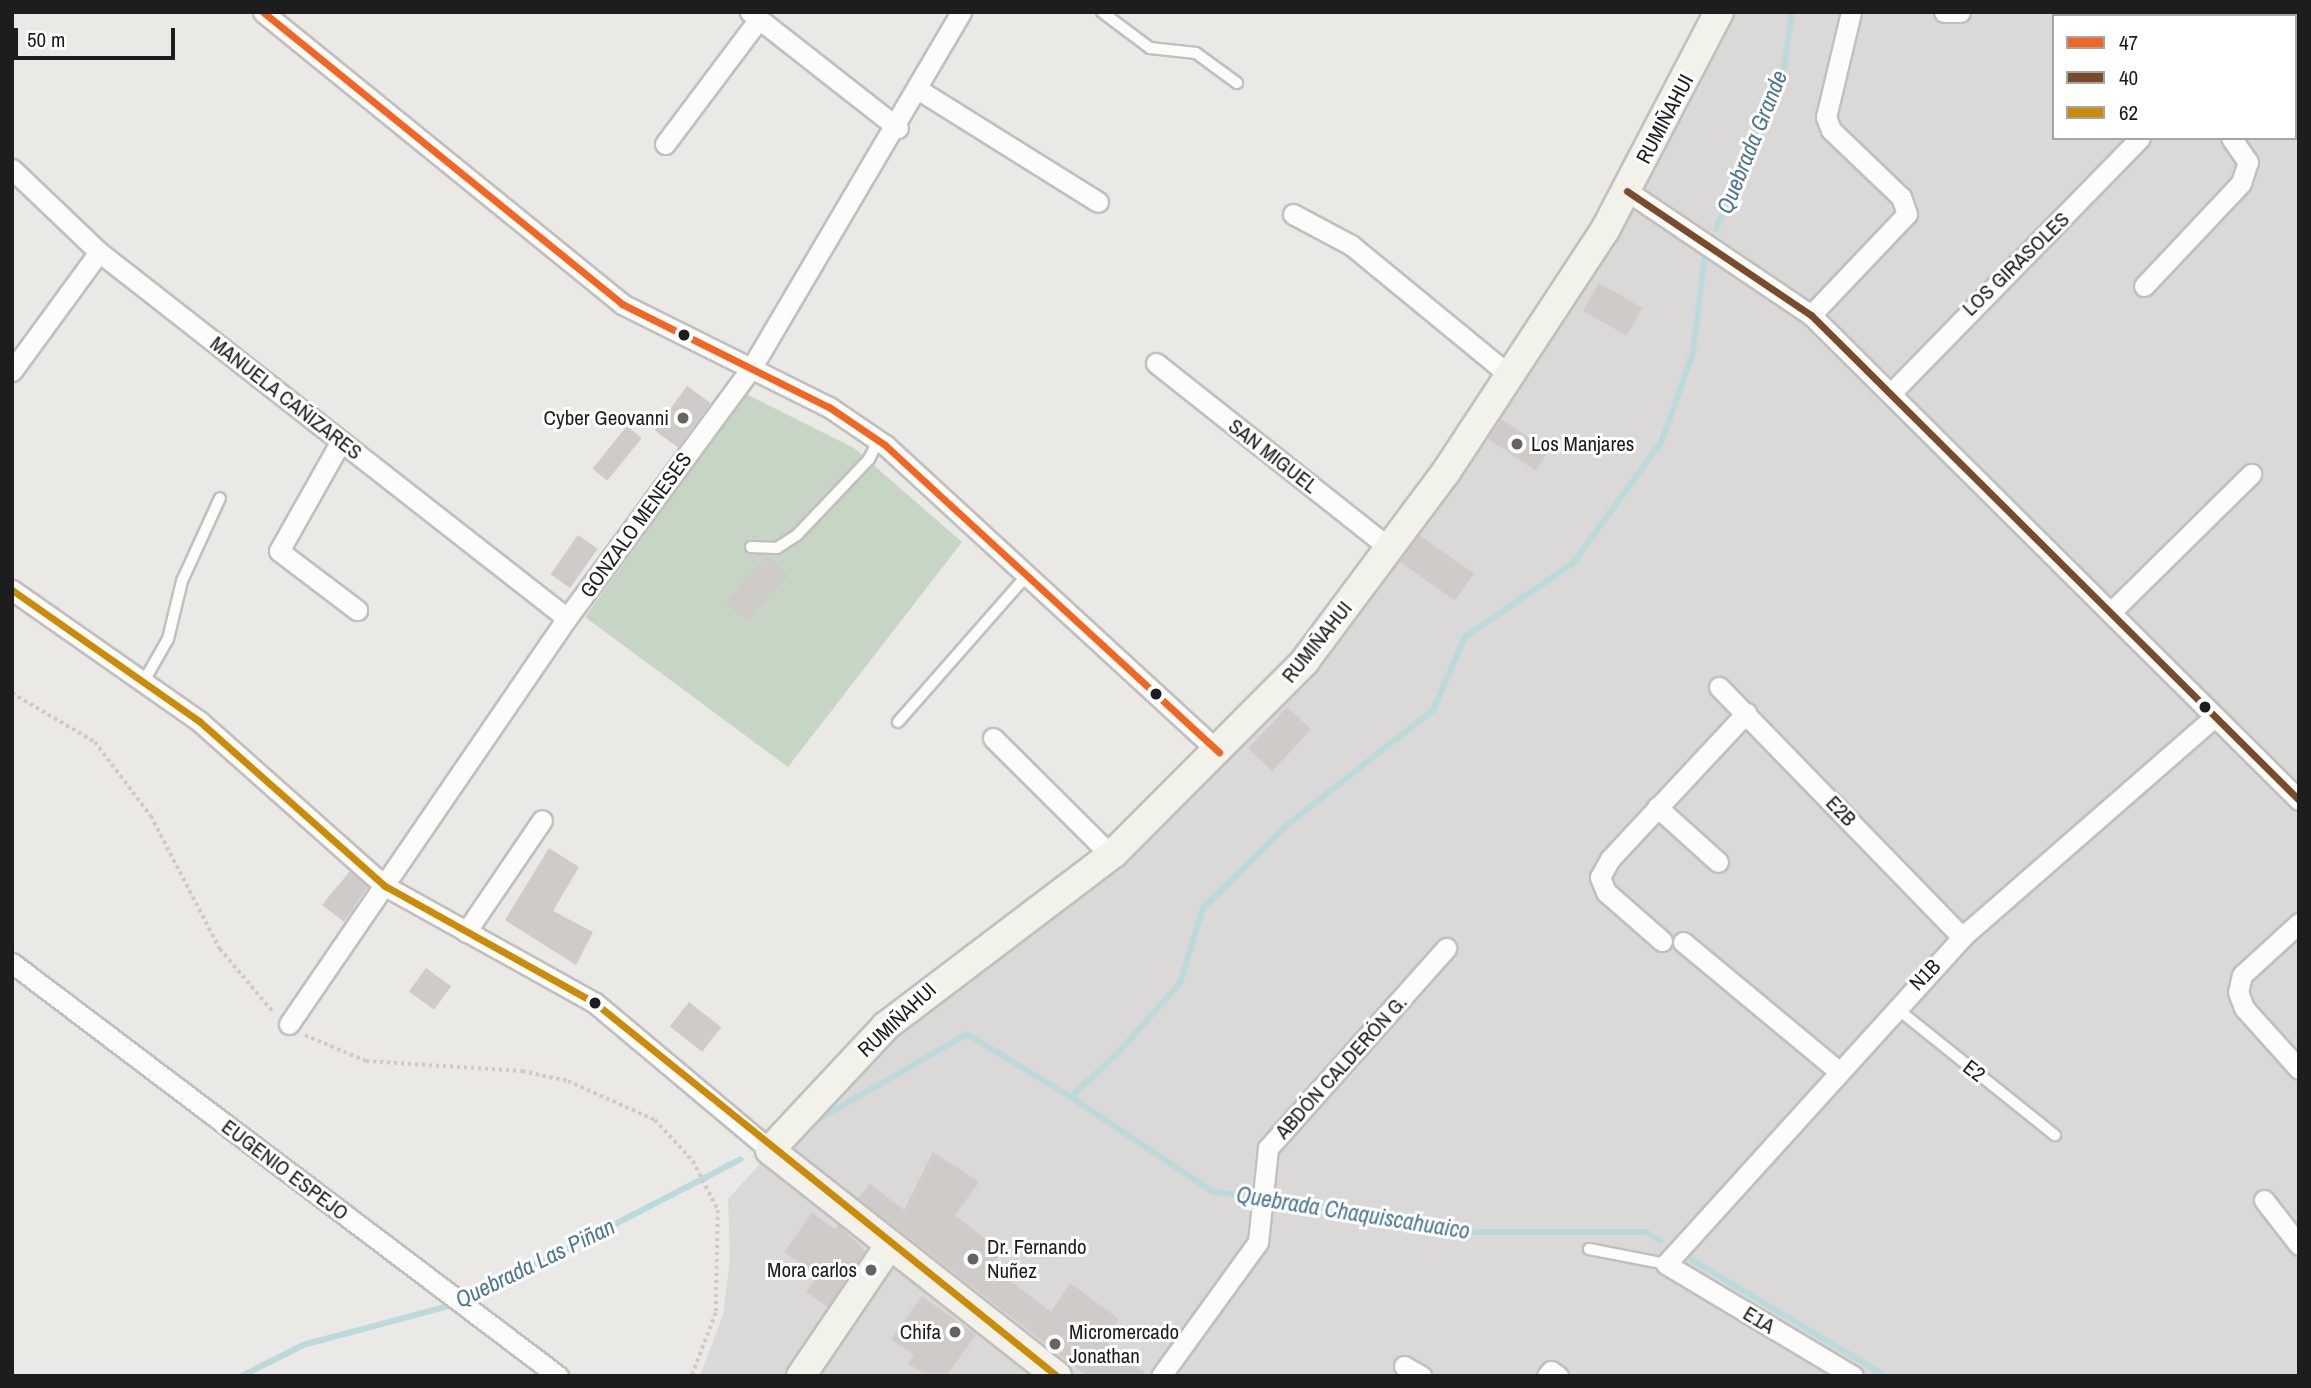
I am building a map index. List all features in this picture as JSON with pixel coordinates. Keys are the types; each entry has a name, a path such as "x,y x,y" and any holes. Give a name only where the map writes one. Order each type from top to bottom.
{"street":[{"path":"263,12 622,304 752,367 878,441 1028,574 1219,752"},
{"name":"GONZALO MENESES","path":"289,1024 567,618 752,367 898,128 961,12"},
{"name":"RUMIÑAHUI","path":"770,1150 924,992 1111,855 1219,752 1306,661 1389,548 1627,191 1719,12"},
{"path":"1811,315 1907,214 1901,197 1831,130 1826,117 1851,12"},
{"path":"1944,12 1960,12"},
{"path":"665,144 755,16 898,128"},
{"path":"919,90 1098,202"},
{"name":"LOS GIRASOLES","path":"1894,390 2138,140"},
{"path":"2144,286 2241,183 2248,162 2232,140"},
{"name":"MANUELA CAÑIZARES","path":"12,169 99,252 567,618"},
{"path":"1627,191 1811,315 1894,390 2214,717 2299,800"},
{"path":"1293,214 1351,245 1507,373"},
{"path":"12,371 99,252"},
{"name":"SAN MIGUEL","path":"1156,363 1389,548"},
{"path":"341,441 279,551 357,610"},
{"path":"2111,612 2251,474"},
{"path":"12,590 199,721 385,886 595,1003 770,1150 1057,1376"},
{"name":"E2B","path":"1719,687 1962,937"},
{"path":"1662,941 1606,892 1601,877 1657,807 1746,713"},
{"name":"N1B","path":"1665,1264 1837,1070 1962,937 2214,717"},
{"path":"993,738 1111,855"},
{"path":"1657,807 1718,862"},
{"path":"466,932 541,820"},
{"path":"2299,923 2242,975 2238,992 2244,1008 2299,1069"},
{"path":"1683,942 1837,1070"},
{"name":"ABDÓN CALDERÓN G.","path":"1161,1376 1258,1242 1268,1148 1446,948"},
{"name":"EUGENIO ESPEJO","path":"12,963 558,1376"},
{"path":"2264,1200 2299,1245"},
{"path":"801,1376 889,1246"},
{"name":"E1A","path":"1665,1264 1853,1376"}],"lane":[{"path":"1102,12 1150,48 1196,52 1237,83"},
{"path":"751,547 777,548 797,535 878,441"},
{"path":"144,681 168,639 182,581 219,498"},
{"path":"898,722 1028,574"},
{"name":"E2","path":"1895,1007 2055,1135"},
{"path":"1589,1249 1665,1264"}],"path":[{"path":"692,1376 709,1342 721,1278 718,1210 696,1166"}],"shaded area":[{"path":"1708,12 2299,12 2299,1376 700,1376 723,1315 730,1258 728,1199 868,1045 1167,801 1344,617 1619,180"}],"green space":[{"path":"746,394 854,448 962,542 788,767 585,617"}],"building":[{"path":"1599,283 1642,308 1626,336 1583,311"},
{"name":"Cyber Geovanni","path":"687,386 710,403 678,448 655,430"},
{"name":"Los Manjares","path":"1501,419 1549,450 1536,470 1488,439"},
{"path":"627,426 642,438 607,481 592,469"},
{"path":"578,535 598,549 570,588 550,574"},
{"path":"1419,535 1474,573 1455,600 1400,562"},
{"path":"766,556 788,575 748,621 726,602"},
{"path":"1287,707 1311,730 1272,771 1248,749"},
{"path":"549,848 579,867 553,911 593,932 576,965 505,920"},
{"path":"350,871 368,887 344,922 322,905"},
{"path":"426,968 451,986 434,1010 409,991"},
{"path":"689,1002 721,1027 702,1052 670,1026"},
{"path":"933,1152 979,1182 955,1215 1002,1252 991,1266 1051,1312 1070,1283 1119,1319 1105,1341 1149,1376 1087,1376 858,1198 870,1184 904,1210"},
{"path":"812,1213 835,1229 838,1225 866,1251 828,1307 806,1292 817,1276 784,1252"},
{"path":"922,1296 976,1335 946,1376 926,1376 908,1363 914,1355 891,1339"}],"waterway":[{"name":"Quebrada Grande","path":"1716,229 1783,74 1792,12"},
{"path":"821,1118 967,1034 1071,1097 1118,1053 1180,983 1203,908 1287,825 1433,710 1465,637 1573,563 1662,441 1693,352 1705,255"},
{"name":"Quebrada Chaquiscahuaico","path":"1071,1097 1212,1191 1473,1232 1646,1232 1661,1241"},
{"name":"Quebrada Las Piñan","path":"466,1301 741,1159"},
{"name":"Quebrada Chaquiscahuaico","path":"1692,1260 1886,1376"},
{"name":"Quebrada Las Piñan","path":"242,1376 303,1345 456,1304"}],"transit line":[{"name":"47","path":"263,12 622,304 829,407 885,445 1219,752"},
{"name":"40","path":"1627,191 1811,315 2299,800"},
{"name":"62","path":"12,590 199,721 385,886 595,1003 1057,1376"}],"place":[{"name":"Cyber Geovanni","path":"683,418"},
{"name":"Los Manjares","path":"1517,444"},
{"name":"Dr. Fernando Nuñez","path":"973,1259"},
{"name":"Mora carlos","path":"871,1270"},
{"name":"Chifa","path":"955,1332"},
{"name":"Micromercado Jonathan","path":"1055,1344"}]}
